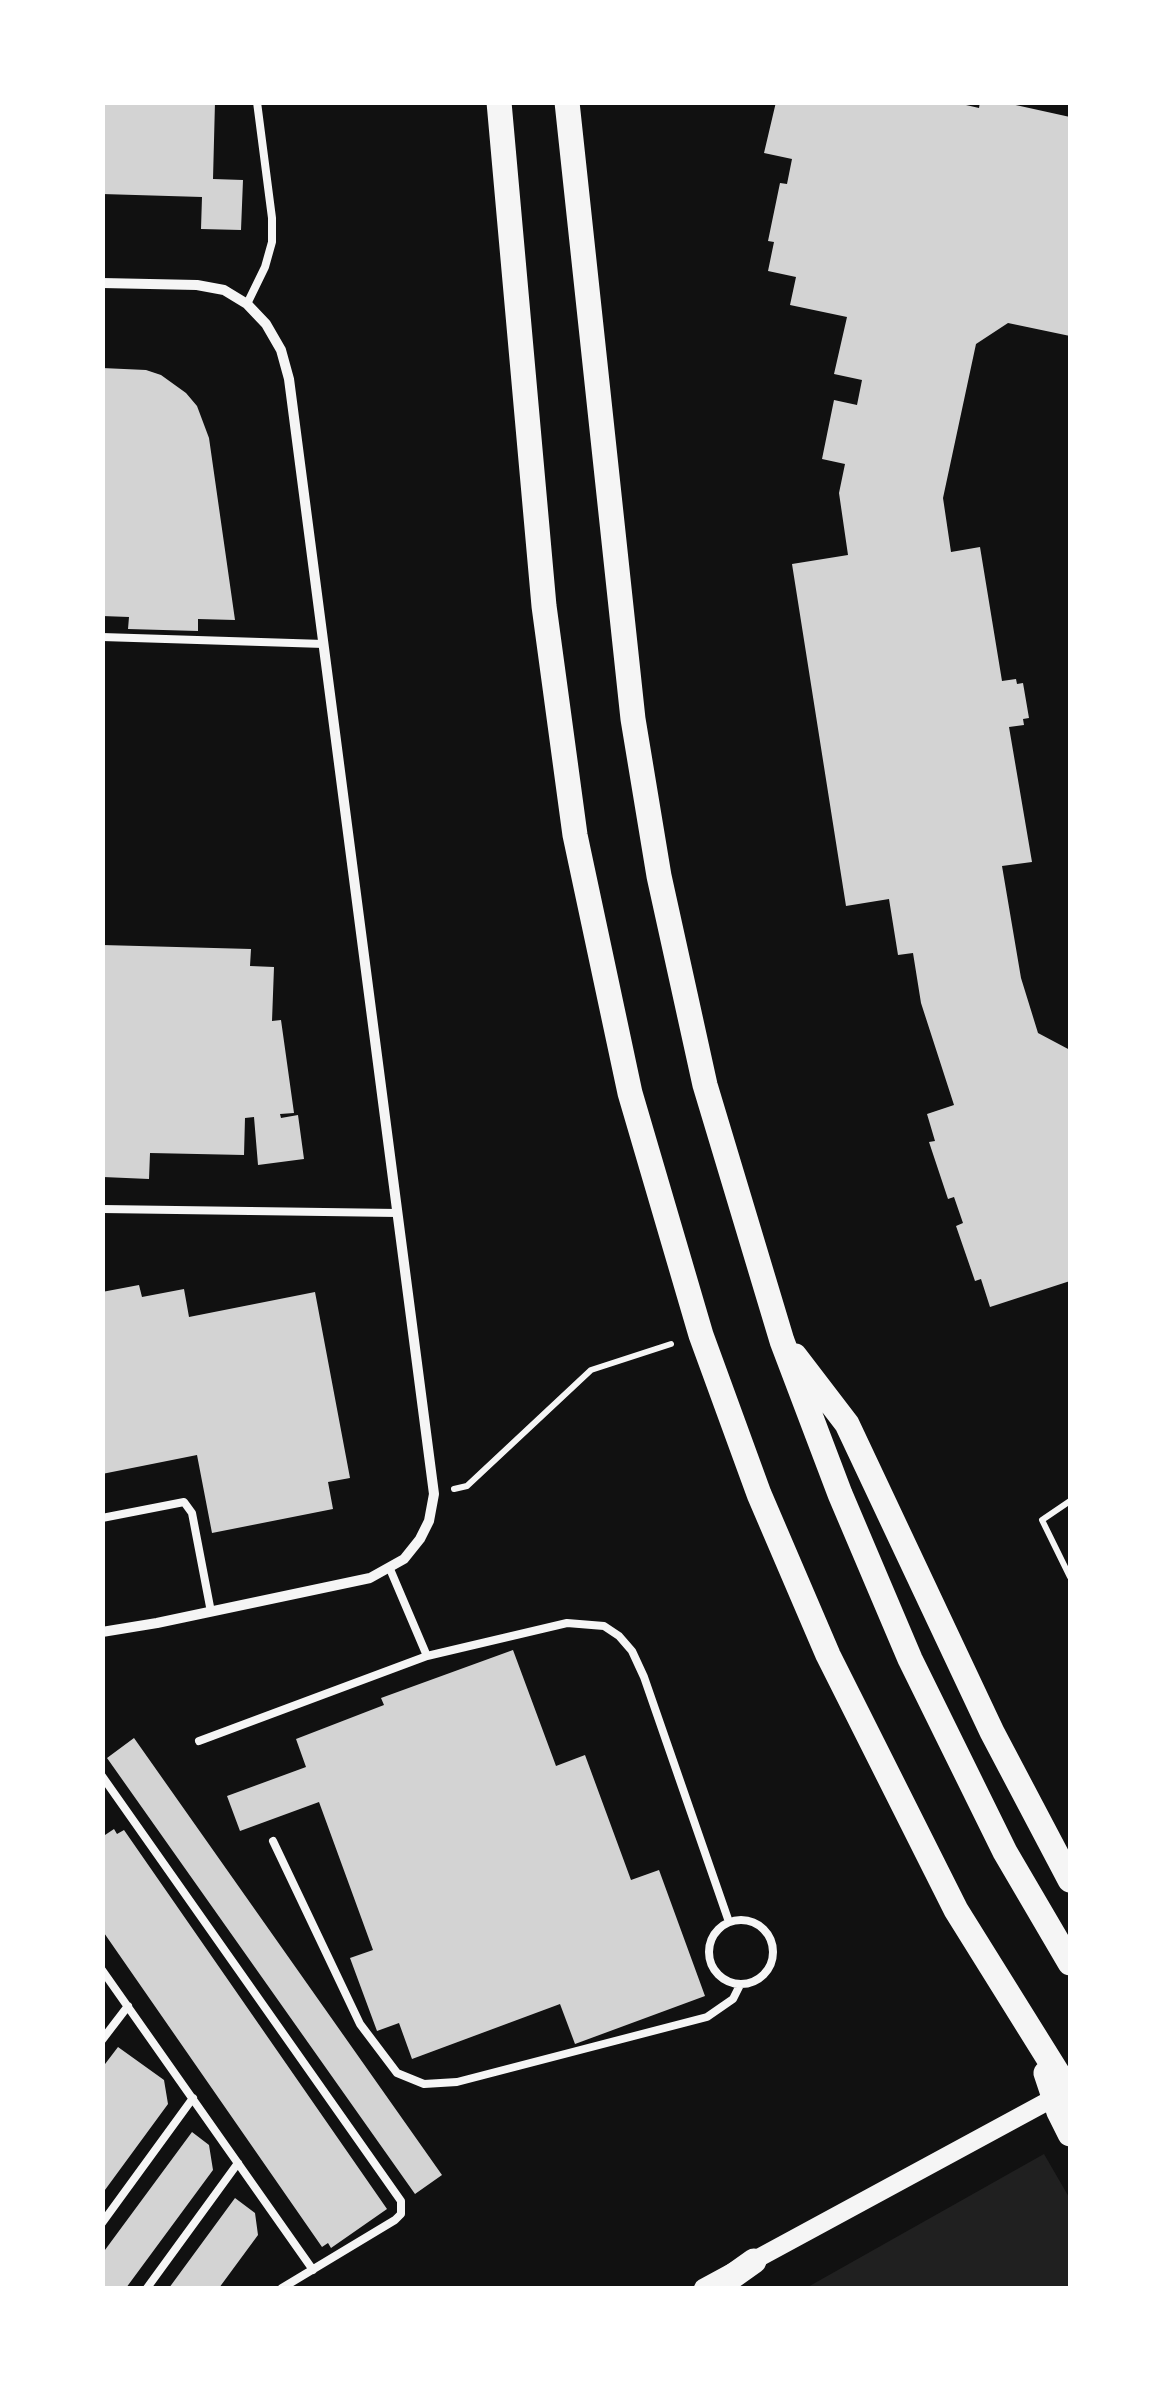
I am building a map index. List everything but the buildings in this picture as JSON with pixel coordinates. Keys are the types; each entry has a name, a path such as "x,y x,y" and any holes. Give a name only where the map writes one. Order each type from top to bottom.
{"main road":[{"path":"499,102 544,606 575,835 630,1093 701,1335 759,1494 828,1655 956,1910 1070,2091"},
{"path":"567,102 633,719 660,876 705,1086 782,1341 840,1494 910,1659 1005,1852 1070,1964"},
{"path":"782,1341 822,1387 847,1424 992,1732 1070,1880"},
{"path":"1035,2040 1070,2134"},
{"path":"716,2288 754,2260"}],"street":[{"path":"102,283 197,285 224,290 248,304 266,324 281,350 289,379 434,1494 429,1521 420,1539 390,1569 370,1578 102,1632"},
{"path":"703,2288 1070,2091"}],"lane":[{"path":"248,304 266,267 272,242 257,102"},
{"path":"102,637 324,644"},
{"path":"102,1209 399,1213"},
{"path":"102,1518 184,1502 192,1513 212,1612"},
{"path":"390,1569 426,1656"},
{"path":"199,1742 426,1656 567,1623 604,1626 632,1652 644,1677 730,1922"},
{"path":"102,1776 401,2201 403,2208 395,2220 282,2288"},
{"path":"273,1841 360,2024 397,2073 424,2084 457,2082 707,2017 733,1999 740,1985 764,1976 774,1953 765,1930 754,1922 730,1922 711,1939 708,1952 718,1975 740,1985"},
{"path":"102,1970 313,2270"},
{"path":"102,2040 128,2006"},
{"path":"102,2223 193,2098"},
{"path":"146,2288 238,2163"}],"path":[{"path":"434,1494 467,1486 591,1370 701,1335"},
{"path":"1070,1501 1042,1520 1070,1578"}],"shaded area":[{"path":"1044,2154 1070,2199 1070,2288 806,2288"}]}
